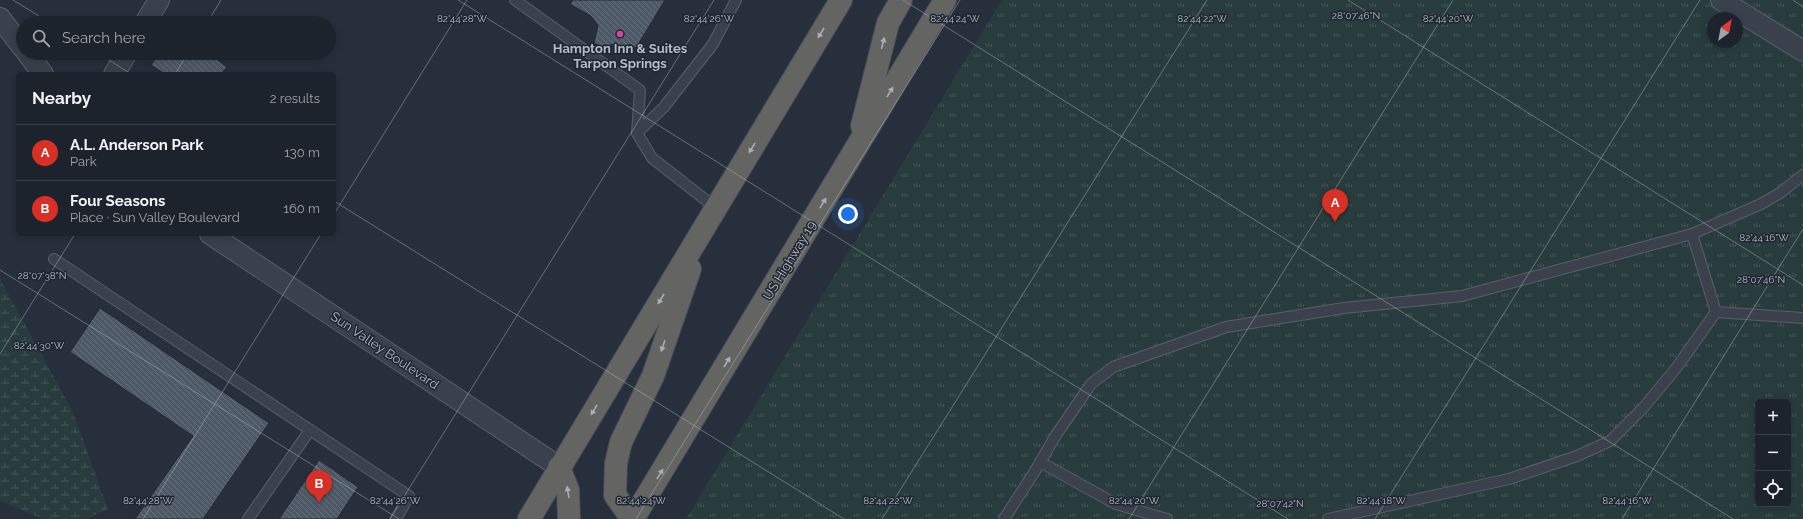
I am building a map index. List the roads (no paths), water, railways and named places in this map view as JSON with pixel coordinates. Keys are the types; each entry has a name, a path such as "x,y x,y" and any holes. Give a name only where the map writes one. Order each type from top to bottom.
{"highway":[{"path":"529,519 841,0"},
{"path":"856,149 888,23 901,0"},
{"name":"US Highway 19","path":"632,519 945,0"},
{"path":"632,519 615,495 616,463 621,442 653,376 703,230"},
{"path":"560,467 568,490 569,519"}],"street":[{"path":"149,16 159,0"},
{"path":"1721,0 1803,51"},
{"path":"0,18 16,39"},
{"path":"32,60 41,72"},
{"path":"115,72 123,60"},
{"name":"Sun Valley Boulevard","path":"213,236 560,467"}],"lane":[{"path":"515,0 640,90 637,133 652,158 716,208"},
{"path":"637,133 664,107 713,44 736,0"},
{"path":"1004,519 1056,434 1091,384 1113,367 1226,327 1344,308 1462,296 1692,234 1746,211 1767,200 1780,193 1803,175"},
{"path":"1692,234 1716,312"},
{"path":"54,259 408,496 396,519"},
{"path":"1716,312 1803,318"},
{"path":"1328,519 1509,479 1578,456 1610,441 1644,407 1677,367 1716,312"},
{"path":"248,519 310,430"},
{"path":"1040,462 1116,504 1167,519"}],"place":[{"name":"Hampton Inn & Suites Tarpon Springs","path":"620,34"},
{"name":"A.L. Anderson Park","path":"1335,222"},
{"name":"Four Seasons","path":"319,503"}]}
